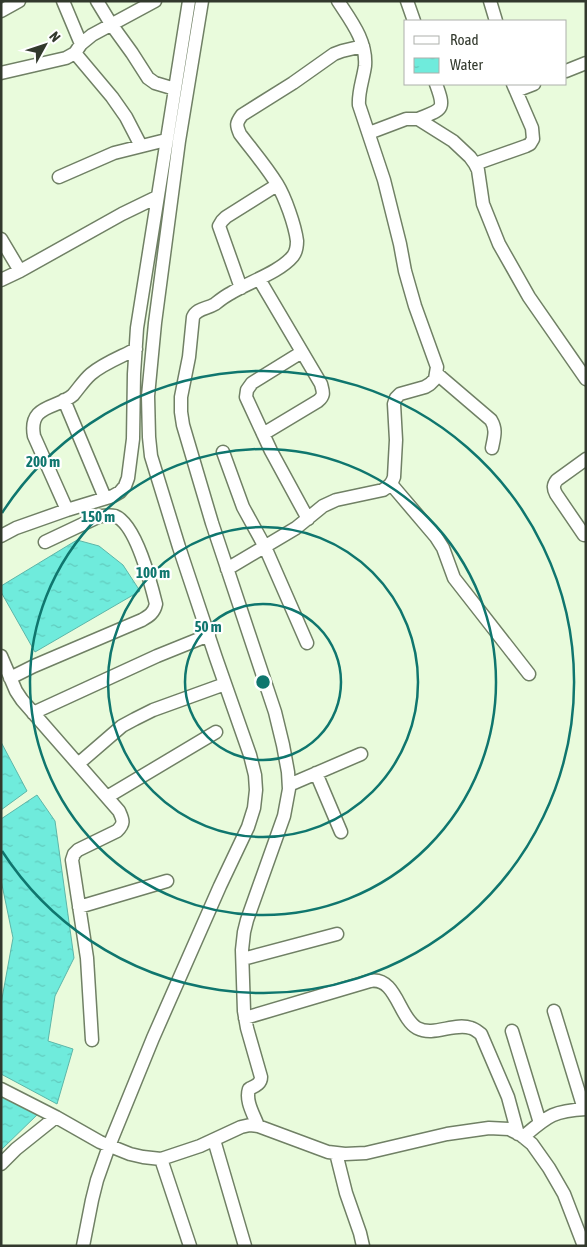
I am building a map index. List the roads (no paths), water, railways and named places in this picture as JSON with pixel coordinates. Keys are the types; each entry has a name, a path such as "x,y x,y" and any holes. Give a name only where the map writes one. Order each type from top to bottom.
{"street":[{"path":"1,11 19,1"},
{"path":"63,1 78,49 126,117 141,146"},
{"path":"97,1 148,78 155,83 175,89"},
{"path":"1,73 66,58 92,35 155,1"},
{"path":"1,536 16,528 113,496 125,486 128,478 133,439 134,374 138,318 189,1"},
{"path":"84,1246 105,1144 248,827 254,808 256,790 250,754 179,548 151,456 148,414 153,340 162,270 179,141 202,1"},
{"path":"227,569 296,528 324,506 336,500 389,487 394,477 396,440 394,404 396,398 400,394 425,387 435,379 437,367 415,306 384,180 359,105 358,97 365,66 365,53 358,33 338,1"},
{"path":"407,1 414,20"},
{"path":"490,1 496,20"},
{"path":"258,1126 248,1100 249,1089 258,1084 261,1080 261,1074 247,1028 244,1011 244,932 284,816 289,785 288,772 275,712 212,523 183,425 181,397 195,313 198,310 208,308 232,292 280,267 296,251 297,242 292,223 277,184 240,134 237,122 242,115 293,83 334,54 363,46"},
{"path":"567,71 586,64"},
{"path":"368,133 406,119 418,119 437,111 441,107 442,102 436,85"},
{"path":"475,164 530,144 533,139 532,128 515,87 528,85"},
{"path":"418,119 452,141 475,164 478,170 483,204 499,244 529,297 586,379"},
{"path":"59,177 114,153 166,140"},
{"path":"241,288 219,226 226,217 277,184"},
{"path":"1,280 157,197"},
{"path":"1,239 20,271"},
{"path":"259,278 321,384 323,393 322,397 263,434"},
{"path":"67,510 34,436 34,422 46,408 73,395 83,382 99,368 136,349"},
{"path":"302,352 258,379 247,390 246,397 271,451 308,518"},
{"path":"436,373 491,420 495,426 492,448"},
{"path":"64,400 106,498"},
{"path":"223,452 243,507 265,547 307,642"},
{"path":"584,535 556,494 554,485 557,480 586,459"},
{"path":"391,484 436,537 443,548 454,578 530,674"},
{"path":"10,678 142,620 150,616 155,609 156,604 148,572 135,540 125,523 116,516 100,516 45,542"},
{"path":"33,713 157,656 209,635"},
{"path":"1,656 16,691 33,713 119,810 122,820 122,826 117,831 78,850 72,860 87,958 92,1040"},
{"path":"78,764 109,736 128,722 153,710 225,684"},
{"path":"107,797 216,732"},
{"path":"289,785 362,754"},
{"path":"316,773 341,832"},
{"path":"79,907 167,881"},
{"path":"243,959 337,934"},
{"path":"245,1018 370,981 376,980 384,983 416,1027 430,1031 464,1026 473,1028 481,1034 508,1097 520,1135"},
{"path":"520,1135 554,1113 585,1109 554,1011"},
{"path":"512,1031 540,1123"},
{"path":"1,1089 105,1144 137,1155 161,1159 250,1125 258,1126 328,1152 345,1154 366,1153 447,1134 489,1128 509,1129 532,1144 549,1168 564,1194 584,1246"},
{"path":"1,1164 16,1149 56,1117"},
{"path":"214,1140 245,1246"},
{"path":"336,1153 346,1194 363,1246"},
{"path":"161,1159 190,1246"}],"water":[{"path":"77,540 99,546 123,565 140,591 35,652 1,592 1,586"},
{"path":"1,742 27,791 1,810"},
{"path":"37,795 55,821 74,958 55,996 48,1041 73,1049 57,1104 1,1074 1,1004 13,938 1,880 1,819"},
{"path":"1,1095 39,1113 1,1150"}]}
